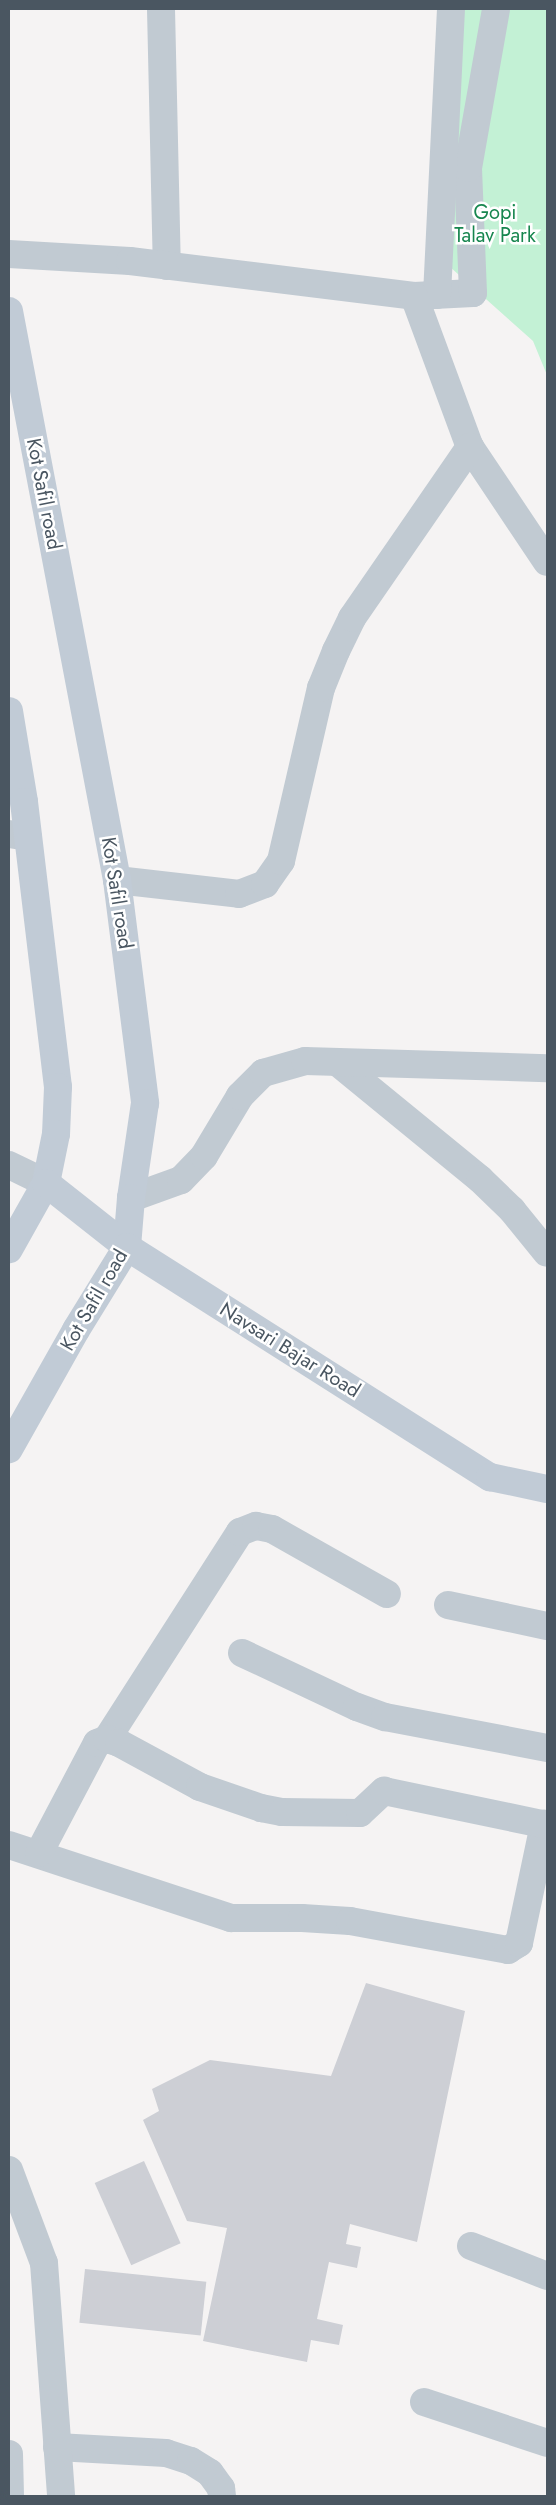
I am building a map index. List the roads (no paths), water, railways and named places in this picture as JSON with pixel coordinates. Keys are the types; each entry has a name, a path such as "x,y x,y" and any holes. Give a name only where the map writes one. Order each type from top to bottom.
{"main road":[{"name":"Kot Safil road","path":"9,311 116,880 146,1103 131,1198 127,1246 76,1330 9,1449"},
{"path":"9,711 18,835 58,1087 56,1134 46,1183 9,1249"},
{"name":"Navsari Bajar Road","path":"46,1183 127,1246 490,1477 547,1490"}],"street":[{"path":"161,9 167,266"},
{"path":"451,9 425,295 470,447 547,562"},
{"path":"9,254 130,261 425,295 473,292 468,168 496,9"},
{"path":"116,880 239,894 265,884 281,862 321,688 336,651 352,618 470,447"},
{"path":"131,1198 181,1180 204,1156 240,1096 263,1073 305,1061 547,1068"},
{"path":"337,1062 480,1179 512,1210 547,1253"},
{"path":"9,1165 46,1183"},
{"path":"39,1853 97,1743 107,1739 240,1532 256,1526 272,1529 387,1594"},
{"path":"448,1605 547,1626"},
{"path":"242,1652 358,1707 385,1717 547,1748"},
{"path":"9,1845 39,1853 231,1918 302,1918 350,1921 508,1950 519,1943 545,1825 384,1791 360,1812 282,1812 261,1808 200,1787 119,1743 107,1739"},
{"path":"9,2170 44,2263 60,2496"},
{"path":"471,2246 547,2276"},
{"path":"424,2402 547,2444"},
{"path":"57,2447 166,2454 191,2461 210,2472 221,2488 222,2496"},
{"path":"9,2454 10,2496"}],"park label":[{"name":"Gopi Talav Park","path":"495,224"}]}
